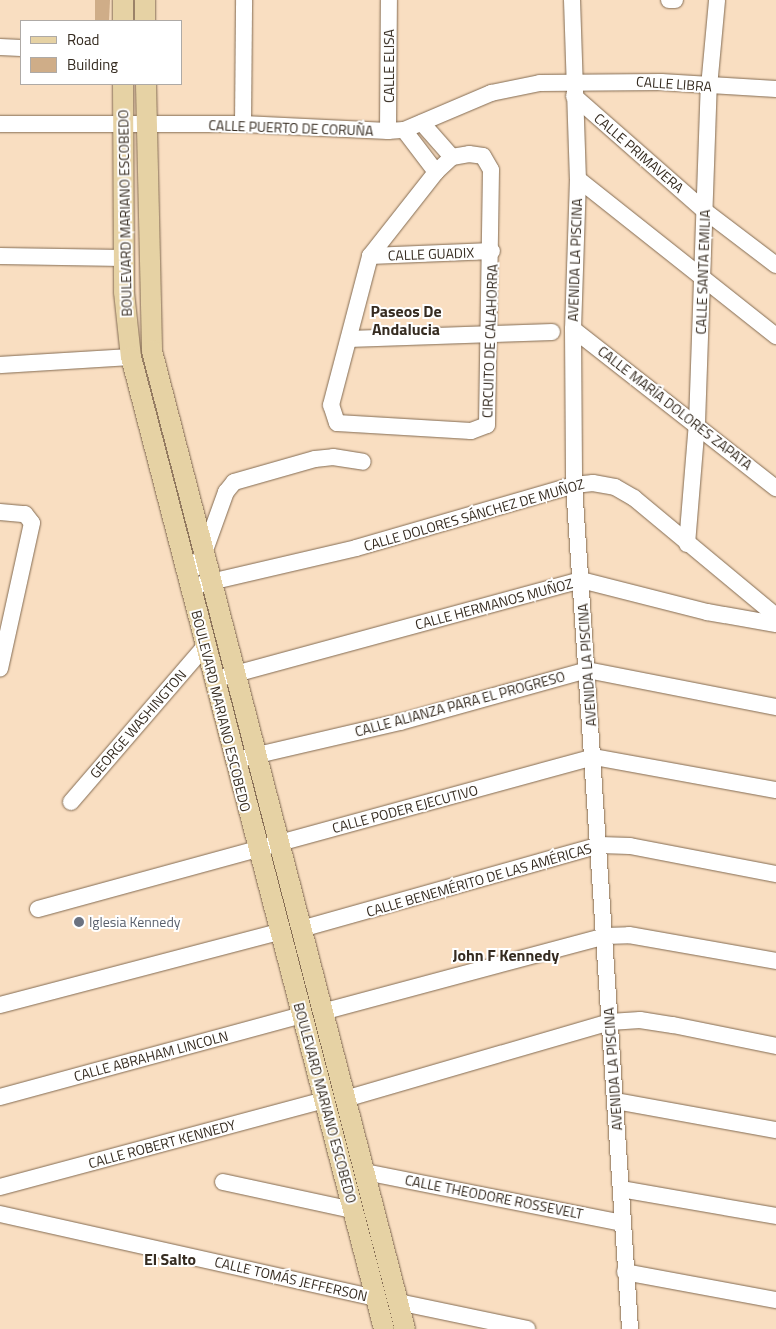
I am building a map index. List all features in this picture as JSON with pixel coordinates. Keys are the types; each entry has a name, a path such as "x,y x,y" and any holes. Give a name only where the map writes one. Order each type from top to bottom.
{"main road":[{"path":"123,0 123,20"},
{"path":"145,0 145,20"},
{"name":"BOULEVARD MARIANO ESCOBEDO","path":"123,85 123,258 131,357 257,850 325,1100 384,1329"},
{"name":"BOULEVARD MARIANO ESCOBEDO","path":"146,85 151,337 182,470 212,581 234,674 405,1329"}],"street":[{"path":"242,124 244,0"},
{"name":"CALLE ELISA","path":"389,0 396,130"},
{"name":"AVENIDA LA PISCINA","path":"572,0 573,89 578,179 573,329 574,484 600,845 630,1329"},
{"path":"669,0 675,0"},
{"name":"CALLE SANTA EMILIA","path":"687,544 697,423 709,87 717,0"},
{"path":"0,47 20,48"},
{"name":"CALLE LIBRA","path":"573,89 709,87 776,89"},
{"name":"CALLE PUERTO DE CORUÑA","path":"0,124 242,124 396,130 422,123 505,88 573,89"},
{"name":"CALLE PRIMAVERA","path":"573,89 705,211 776,265"},
{"path":"422,123 452,157"},
{"path":"396,130 436,172"},
{"name":"CIRCUITO DE CALAHORRA","path":"478,154 489,165 492,251 489,419 482,429 471,431 337,423 330,404 370,256 436,172 452,157 478,154"},
{"path":"578,179 776,336"},
{"name":"CALLE GUADIX","path":"370,256 492,251"},
{"path":"0,256 123,258"},
{"name":"CALLE MARÍA DOLORES ZAPATA","path":"573,329 697,423 776,488"},
{"path":"349,339 552,332"},
{"path":"0,364 131,357"},
{"path":"188,582 204,553 226,492 245,477 333,457 363,462"},
{"name":"CALLE DOLORES SÁNCHEZ DE MUÑOZ","path":"188,582 212,581 356,548 574,484 606,483 623,490 776,616"},
{"path":"0,512 28,516 31,530 0,669"},
{"name":"CALLE HERMANOS MUÑOZ","path":"213,679 581,580 707,612 776,624"},
{"name":"GEORGE WASHINGTON","path":"71,802 205,646"},
{"name":"CALLE ALIANZA PARA EL PROGRESO","path":"234,761 400,722 587,670 776,706"},
{"name":"CALLE PODER EJECUTIVO","path":"38,909 594,757 776,790"},
{"name":"CALLE BENEMÉRITO DE LAS AMÉRICAS","path":"301,929 600,845 630,846 776,874"},
{"path":"0,1005 279,932"},
{"path":"322,1012 605,936 629,935 776,961"},
{"name":"CALLE ABRAHAM LINCOLN","path":"0,1097 302,1015"},
{"path":"345,1099 610,1022 640,1020 673,1024 776,1046"},
{"name":"CALLE ROBERT KENNEDY","path":"0,1187 325,1100"},
{"path":"616,1101 776,1130"},
{"name":"CALLE THEODORE ROSSEVELT","path":"365,1172 623,1223"},
{"path":"222,1182 353,1210"},
{"path":"621,1189 776,1216"},
{"name":"CALLE TOMÁS JEFFERSON","path":"0,1214 376,1298"},
{"path":"626,1272 776,1300"},
{"path":"398,1302 527,1329"}],"building":[{"path":"95,0 110,0 109,20 95,20"}],"place":[{"name":"Iglesia Kennedy","path":"79,922"}],"district":[{"name":"Paseos De Andalucia","path":"406,320"},
{"name":"John F Kennedy","path":"506,955"},
{"name":"El Salto","path":"170,1259"}]}
